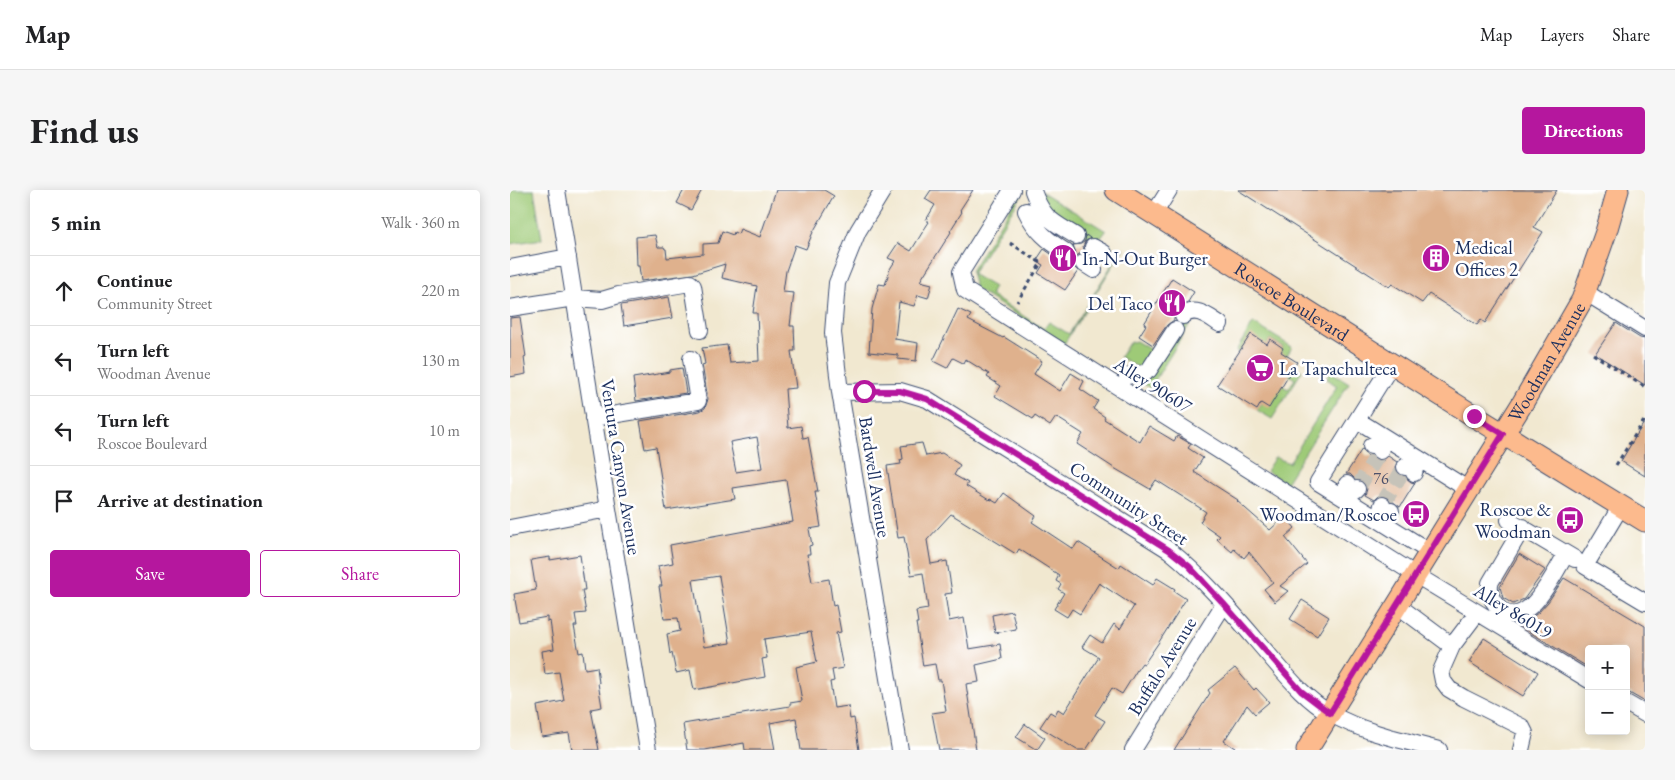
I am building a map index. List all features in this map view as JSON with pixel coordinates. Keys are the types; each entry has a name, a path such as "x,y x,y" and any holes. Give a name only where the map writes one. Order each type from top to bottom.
{"main road":[{"name":"Roscoe Boulevard","path":"1116,190 1503,434 1645,521"},
{"name":"Woodman Avenue","path":"1307,750 1469,490 1549,359 1582,300 1618,190"}],"street":[{"name":"Bardwell Avenue","path":"883,190 858,231 837,284 833,333 840,392 900,750"},
{"name":"Alley 90607","path":"1012,190 961,272 965,290 1416,575"},
{"path":"1154,214 1169,190"},
{"path":"1033,191 1039,208 1046,216 1076,236"},
{"name":"Ventura Canyon Avenue","path":"560,195 593,418 648,750"},
{"path":"1026,211 1035,228 1047,240 1066,252"},
{"path":"510,268 568,257"},
{"path":"510,308 574,298 602,300 619,295 690,283 693,286 700,330"},
{"path":"1586,292 1645,329"},
{"path":"1127,376 1144,373 1149,370 1179,323 1189,312 1198,311 1220,324"},
{"path":"593,418 698,401 691,359"},
{"path":"1392,364 1318,482 1350,490 1384,512 1430,552"},
{"name":"Community Street","path":"840,392 900,391 927,399 1169,550 1189,566 1301,691 1330,713 1367,731 1439,750"},
{"path":"1357,420 1378,445 1412,466 1469,490"},
{"path":"1585,566 1621,506"},
{"path":"510,528 608,509"},
{"path":"1566,554 1531,608 1518,615 1505,613 1494,604 1489,594 1490,583 1516,523 1645,602"},
{"name":"Alley 86019","path":"1416,575 1585,678"},
{"name":"Buffalo Avenue","path":"1133,750 1224,604"},
{"path":"1397,605 1452,646"},
{"path":"1477,613 1452,646 1440,671 1443,681 1449,688 1464,698 1522,727 1525,733 1521,750"},
{"path":"1630,705 1645,714"}],"path":[{"path":"1010,243 1041,263 1017,302"},
{"path":"1593,354 1645,386"},
{"path":"1616,465 1645,419"}],"green space":[{"path":"510,190 534,190 542,239 510,244"},
{"path":"1021,190 1023,190 1021,196 972,274 994,287 990,295 1044,329 1049,322 1069,334 1124,248 1064,344 975,289 971,271"},
{"path":"1042,192 1106,231 1097,241 1090,240 1056,220 1041,194"},
{"path":"1188,319 1193,319 1152,385 1162,391 1160,394 1136,379 1180,332"},
{"path":"1253,323 1292,347 1284,360 1278,356 1283,347 1270,339 1265,348 1243,356 1236,351"},
{"path":"1136,341 1156,353 1139,368 1120,357 1129,343"},
{"path":"1290,364 1302,371 1272,419 1257,410 1278,383 1288,389 1295,379 1284,372"},
{"path":"1330,371 1349,383 1286,483 1266,471 1275,457 1289,463 1337,386 1327,379"}],"building":[{"path":"684,190 702,190 691,210 677,203"},
{"path":"776,190 824,190 834,196 813,232 806,249 795,245 786,271 783,292 794,293 790,326 794,326 795,351 791,351 796,388 785,389 788,428 801,426 803,438 808,437 818,492 815,492 821,527 809,529 812,545 809,546 810,554 807,554 812,582 829,579 833,606 836,605 841,632 836,633 843,668 832,670 834,681 830,682 834,708 848,706 850,719 854,718 859,750 801,750 796,718 770,723 775,750 745,750 744,743 705,750 687,750 683,724 790,706 790,703 802,701 796,667 817,662 811,632 764,639 767,658 762,659 765,677 694,690 690,670 676,673 672,653 670,654 667,634 680,631 678,618 664,619 659,586 662,586 658,566 673,563 670,545 793,522 786,480 733,488 735,499 666,510 656,447 645,449 640,421 700,411 705,408 708,399 702,365 705,364 702,348 727,345 730,363 759,361 757,313 753,313 757,286 722,278 725,264 693,274 641,281 639,266 637,266 636,237 655,235 658,247 666,249 667,258 703,254 703,244 718,243 722,231 733,235 734,232 738,234 740,229 760,237","holes":["757,437 762,468 736,472 730,442","719,576 730,643 704,647 693,580"]},
{"path":"931,190 973,190 960,210 962,212 951,232 920,281 932,284 928,298 918,295 914,306 899,302 895,339 918,343 916,361 898,359 898,355 869,352 872,309 879,284 885,285 890,269 895,261 888,258 898,243 911,251 929,222 926,220 935,205 925,199"},
{"name":"Medical Offices 2","path":"1238,190 1557,190 1534,227 1543,232 1485,323 1481,320 1477,325 1429,294 1422,303 1392,284 1389,287"},
{"path":"1086,235 1090,238 1083,247 1086,254 1079,254 1074,258 1076,253 1073,245 1081,244 1085,241"},
{"path":"1044,249 1061,261 1070,261 1074,258 1074,267 1078,271 1065,290 1038,273 1043,265 1036,261"},
{"name":"Del Taco","path":"1172,278 1194,292 1188,302 1174,311 1174,320 1167,325 1153,345 1139,336 1146,325 1144,324"},
{"path":"669,297 673,318 624,326 621,305"},
{"path":"958,309 971,315 968,320 1004,337 1042,361 1034,374 1060,391 1071,373 1084,381 1080,389 1098,401 1093,409 1105,417 1104,419 1140,442 1149,426 1174,441 1177,436 1191,444 1188,448 1203,458 1194,472 1238,500 1270,530 1285,516 1295,528 1285,537 1307,564 1280,586 1288,591 1275,602 1264,589 1273,582 1249,552 1244,558 1234,549 1232,552 1217,539 1220,536 1200,522 1206,512 1197,506 1156,480 1150,489 1114,468 1077,444 1083,434 1056,417 1050,426 1035,416 1033,419 995,396 1001,386 987,377 989,374 965,359 963,363 953,358 947,368 933,361"},
{"path":"520,317 526,357 524,357 526,374 510,377 510,318"},
{"path":"1616,323 1640,338 1645,339 1645,385 1595,354"},
{"name":"La Tapachulteca","path":"1251,334 1267,344 1270,339 1283,348 1281,352 1297,362 1269,408 1261,403 1257,410 1217,385"},
{"path":"682,368 686,393 636,401 633,378 670,372 670,370"},
{"path":"1645,421 1645,476 1621,461"},
{"path":"922,443 926,456 942,453 960,465 954,475 968,483 966,486 989,500 997,503 1004,493 1036,516 1032,522 1073,549 1078,542 1119,568 1121,564 1153,585 1157,578 1175,589 1174,591 1186,599 1159,642 1144,664 1142,663 1137,670 1122,694 1112,688 1095,715 1105,721 1086,750 1077,750 1040,727 1050,712 1055,715 1058,709 1064,713 1099,657 1082,647 1090,635 1102,643 1114,624 1120,629 1134,606 1099,583 1080,614 1072,609 1067,617 1054,609 1064,593 1058,589 1061,584 1056,581 1059,575 1019,549 1016,554 951,514 927,540 931,564 947,561 952,593 945,594 949,621 964,618 969,649 1000,644 1002,659 976,665 979,682 966,684 976,750 939,750 932,713 946,711 941,680 938,680 935,664 923,666 916,623 918,623 916,611 928,609 923,573 911,575 904,537 898,538 887,466 901,464 900,460 903,459 901,446"},
{"path":"1362,449 1366,455 1372,456 1378,461 1383,461 1388,456 1397,462 1395,467 1397,473 1415,483 1400,507 1384,495 1378,496 1374,500 1365,495 1367,489 1365,483 1355,479 1350,474 1346,474"},
{"path":"1519,554 1545,570 1524,599 1513,604 1503,598 1500,587"},
{"path":"580,555 585,590 582,590 586,613 575,614 577,626 574,626 579,653 583,652 585,669 597,667 602,707 591,709 599,750 572,750 569,733 542,737 537,706 564,701 559,672 545,674 542,651 554,649 550,621 547,622 547,617 519,622 514,594 536,590 531,560 550,557 550,560"},
{"path":"1564,578 1645,626 1645,702 1630,693 1630,645 1585,645 1585,666 1516,624 1526,621 1538,613"},
{"path":"1302,600 1329,617 1317,636 1290,619"},
{"path":"1012,611 1016,629 995,633 992,615"},
{"path":"1484,638 1538,672 1523,696 1469,662"},
{"path":"1235,668 1254,690 1256,688 1269,702 1255,714 1247,705 1224,741 1238,750 1174,750 1210,693 1208,690"},
{"path":"1025,724 1045,738 1037,750 1016,737"}],"tunnel":[{"path":"1357,489 1380,451"},
{"path":"1382,505 1405,467"}],"place":[{"name":"In-N-Out Burger","path":"1063,258"},
{"name":"Medical Offices 2","path":"1436,258"},
{"name":"Del Taco","path":"1172,303"},
{"name":"La Tapachulteca","path":"1260,368"},
{"name":"Woodman/Roscoe","path":"1416,514"},
{"name":"Roscoe & Woodman","path":"1570,520"}],"route":[{"path":"864,391 900,391 927,399 1169,550 1189,566 1301,691 1330,713 1503,434 1474,416"}]}
